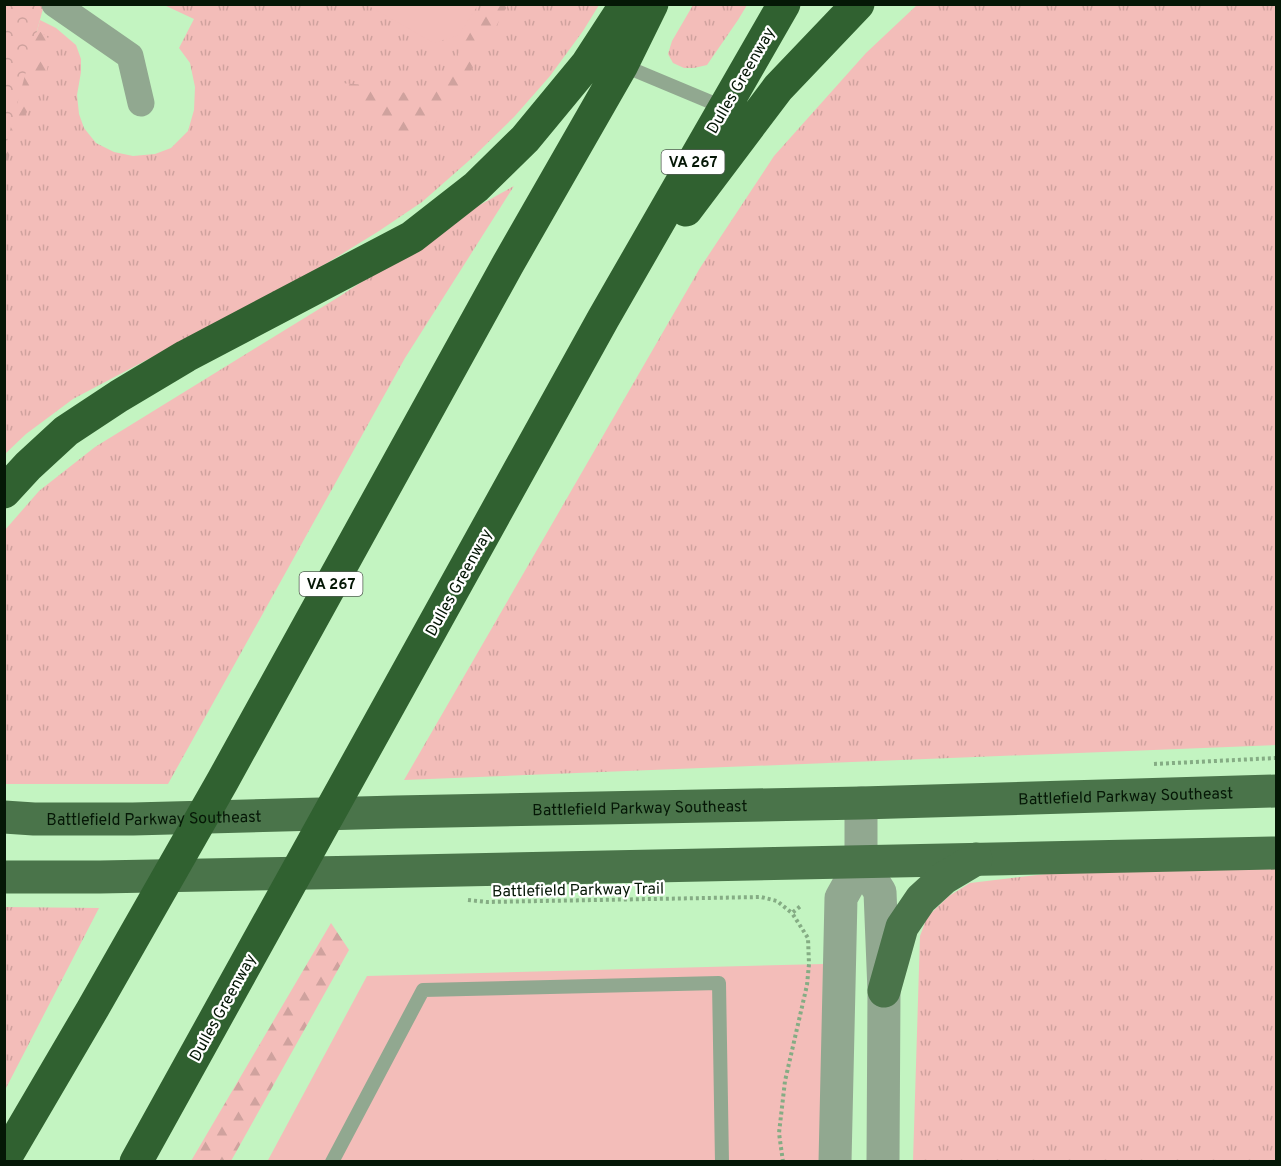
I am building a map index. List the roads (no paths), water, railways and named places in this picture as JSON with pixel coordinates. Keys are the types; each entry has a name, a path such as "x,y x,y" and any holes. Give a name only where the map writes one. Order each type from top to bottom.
{"highway":[{"path":"4,492 66,431 119,396 186,356 412,237 476,188 525,139 587,64 626,4"},
{"name":"VA 267","path":"4,1160 216,792 508,264 622,65 652,4"},
{"name":"Dulles Greenway","path":"136,1161 603,319 784,4"},
{"path":"603,319 778,88 858,4"}],"main road":[{"name":"Battlefield Parkway Southeast","path":"4,817 133,819 861,803 1276,791"},
{"path":"4,877 365,872 1276,853"},
{"path":"884,991 902,927 921,899 944,878 976,859"}],"street":[{"path":"55,4 129,56 141,103"},
{"path":"835,1161 841,898 861,862 861,803"},
{"path":"861,862 879,892 884,991 883,1161"}],"lane":[{"path":"622,65 724,108"},
{"path":"332,1161 423,990 719,983 722,1161"}]}
